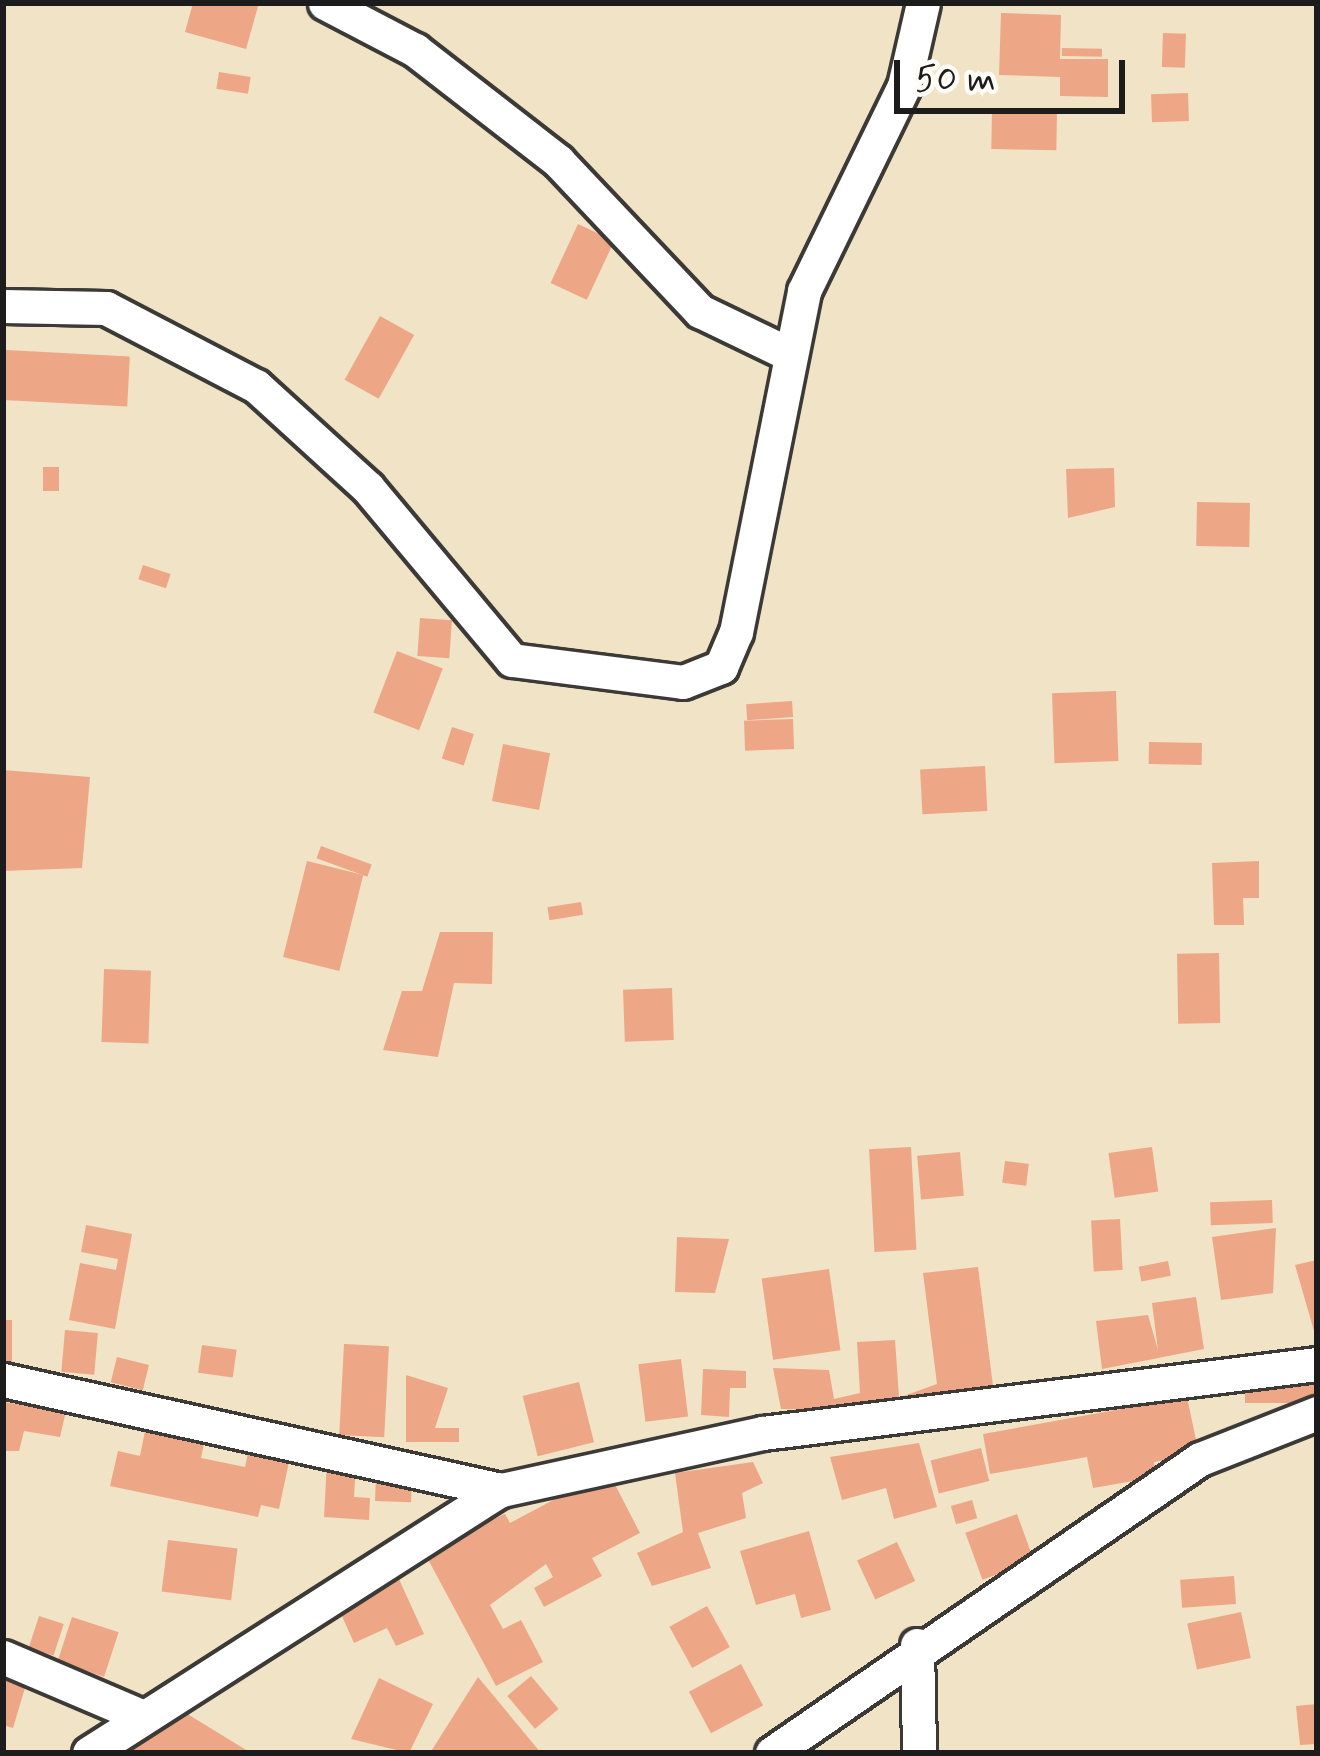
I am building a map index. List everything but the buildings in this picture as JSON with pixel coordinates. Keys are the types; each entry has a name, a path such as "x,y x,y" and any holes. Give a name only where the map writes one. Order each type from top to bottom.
{"street":[{"path":"325,3 415,50 558,160 700,310 788,353"},
{"path":"3,306 106,308 256,386 368,488 512,660 640,683 721,667 804,290 904,86 923,3"},
{"path":"89,1753 501,1490 763,1433 1317,1364"},
{"path":"3,1380 501,1490"},
{"path":"772,1753 917,1645 1200,1459 1317,1413"},
{"path":"917,1645 919,1753"},
{"path":"3,1657 141,1716"}]}
